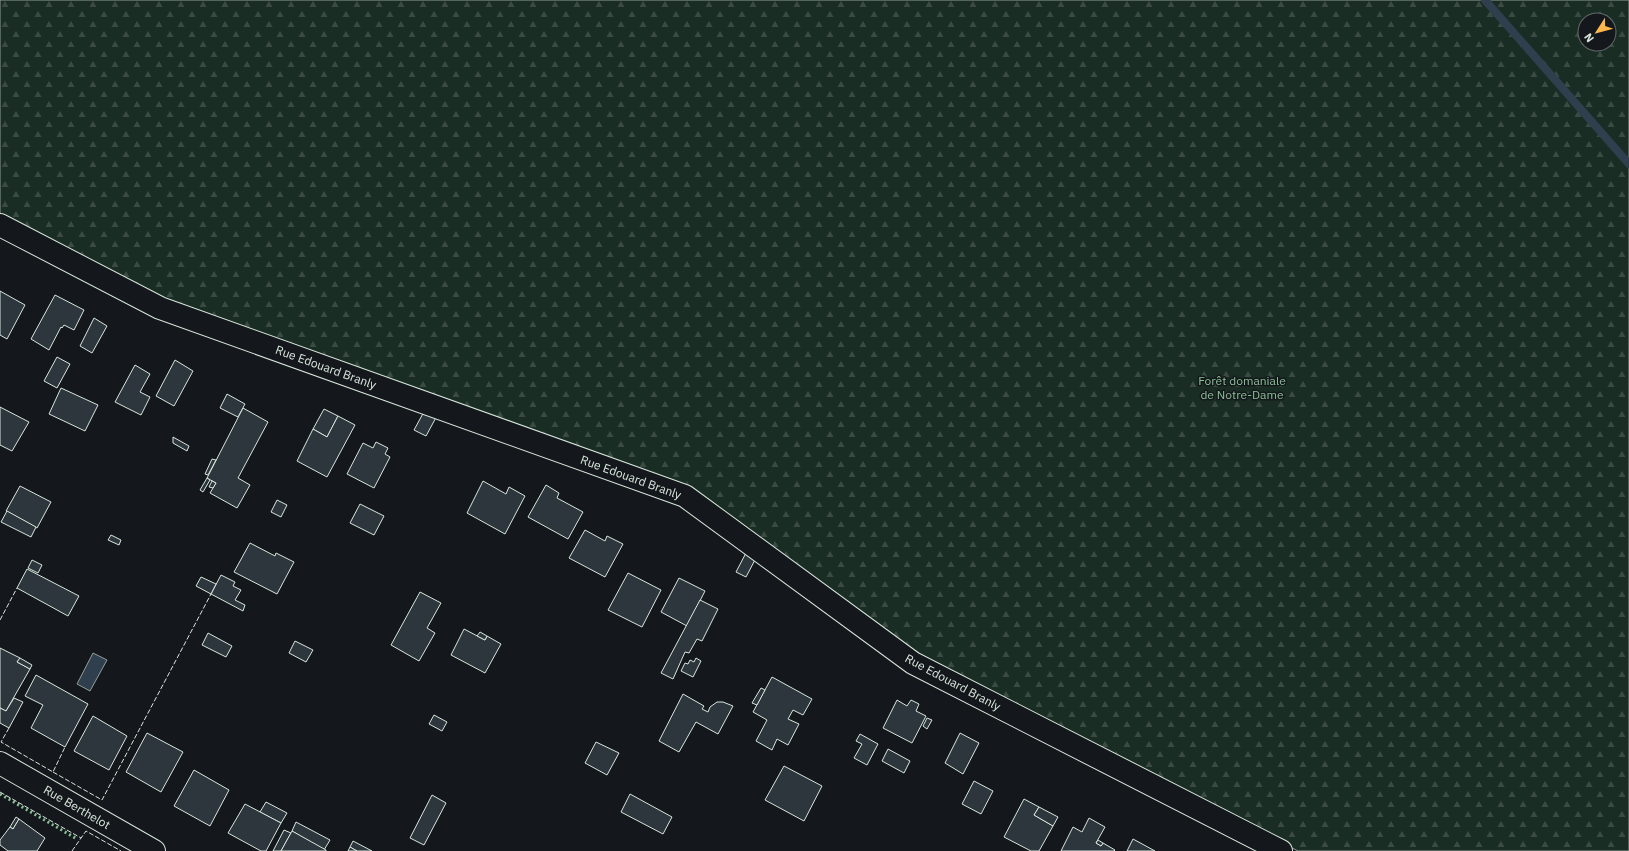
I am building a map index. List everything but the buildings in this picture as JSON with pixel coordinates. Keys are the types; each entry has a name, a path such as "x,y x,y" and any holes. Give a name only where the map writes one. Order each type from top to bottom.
{"street":[{"name":"Rue Edouard Branly","path":"0,225 160,308 685,496 913,663 1281,851"},
{"name":"Rue Berthelot","path":"0,763 154,851"}],"green space":[{"name":"Forêt domaniale de Notre-Dame","path":"0,0 1629,0 1629,851 1298,851 922,657 692,494 160,312 0,221"}],"water":[{"path":"93,653 107,660 90,691 77,684"}],"waterway":[{"path":"1485,0 1629,164"}],"hedge":[{"path":"0,794 77,839"}],"fence":[{"path":"0,620 17,588"},
{"path":"53,772 102,800 211,594"},
{"path":"9,728 1,742 53,772 65,747"},
{"path":"0,792 81,838"},
{"path":"72,851 86,831 121,851"}]}
